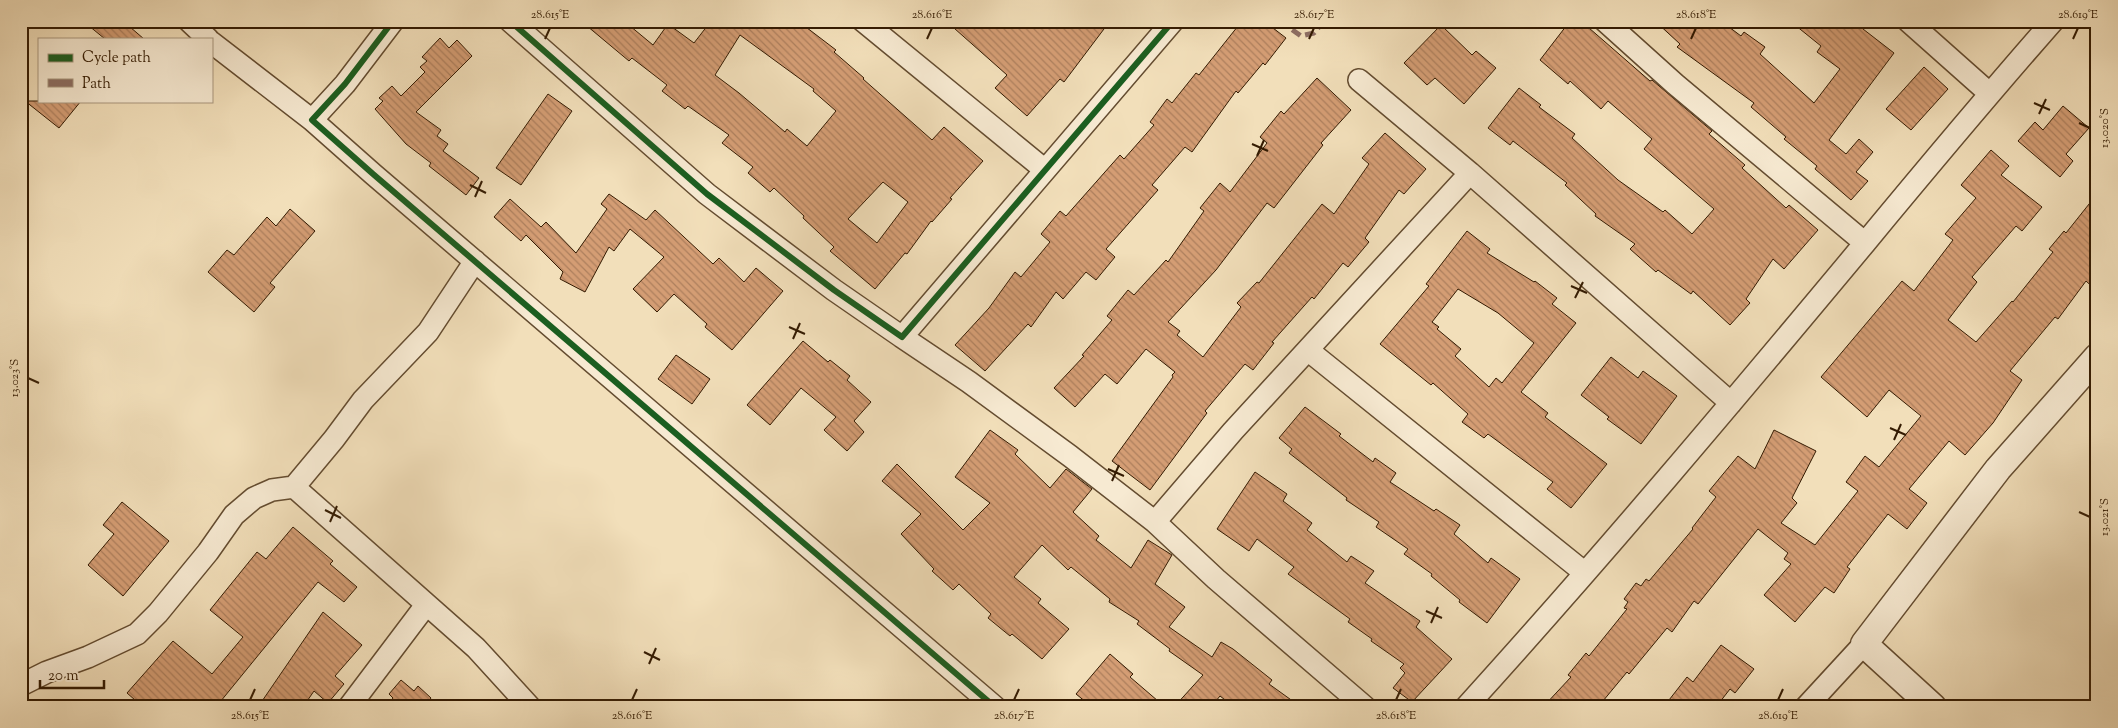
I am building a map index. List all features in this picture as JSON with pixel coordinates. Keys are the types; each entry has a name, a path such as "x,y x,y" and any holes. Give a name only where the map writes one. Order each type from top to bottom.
{"street":[{"path":"189,21 207,38"},
{"path":"312,120 345,84 393,21"},
{"path":"510,21 708,194 834,290 970,382 1070,456 1154,522 1216,579 1365,707"},
{"path":"863,21 1045,170"},
{"path":"902,337 1173,21"},
{"path":"1605,21 1676,84 1865,243"},
{"path":"1908,21 1989,93"},
{"path":"1466,707 1585,573 1865,243 1989,93 2053,21"},
{"path":"212,43 312,120 995,707"},
{"path":"1359,80 1470,173 1730,403"},
{"path":"1154,522 1233,431 1309,351 1470,173"},
{"path":"21,685 137,634 158,614 208,552 234,515 254,498 272,490 294,487 334,439 363,400 428,332 476,261"},
{"path":"1309,351 1585,573"},
{"path":"1806,707 1864,644 1998,469 2097,357"},
{"path":"294,487 476,648 530,707"},
{"path":"349,707 426,605"},
{"path":"1864,644 1933,707"}],"building":[{"path":"83,21 123,21 143,38 104,38"},
{"path":"581,21 624,21 653,45 668,24 694,43 711,21 798,21 836,50 834,52 932,140 944,127 983,161 931,221 907,254 905,253 875,289 830,251 834,247 774,188 770,192 748,173 753,167 722,143 729,135 688,106 685,109 662,91 667,85 632,58 629,61","holes":["740,35 814,89 813,91 836,111 807,146 787,129 785,132 715,75","883,182 908,202 877,243 848,219"]},
{"path":"946,21 1110,21 1064,82 1060,79 1027,116 995,88 1007,75"},
{"path":"1242,21 1264,21 1286,38 1265,65 1263,63 1238,93 1236,91 1192,152 1185,147 1152,185 1158,190 1106,249 1115,257 1096,280 1086,272 1063,299 1056,292 1031,327 1028,324 985,371 955,345 989,308 1015,272 1021,277 1050,242 1041,234 1060,211 1066,216 1120,155 1124,159 1154,125 1150,122 1167,99 1172,103 1196,73 1199,75"},
{"path":"1570,21 1581,21 1650,81 1652,80 1712,131 1709,134 1745,165 1742,168 1786,208 1789,205 1818,230 1784,269 1773,259 1746,299 1750,303 1730,325 1693,291 1691,294 1658,270 1656,272 1630,249 1635,244 1595,216 1596,214 1565,185 1567,183 1513,141 1510,145 1488,128 1519,88 1541,105 1539,107 1575,134 1572,138 1618,180 1663,212 1665,210 1692,234 1714,209 1644,149 1652,139 1608,101 1601,109 1570,81 1568,84 1540,60"},
{"path":"1655,21 1721,21 1741,36 1744,32 1765,47 1760,54 1814,103 1840,69 1817,52 1821,46 1790,21 1869,21 1863,29 1894,53 1829,140 1846,154 1859,139 1873,152 1856,172 1868,181 1851,200 1815,169 1817,166 1784,139 1786,137 1751,107 1754,103 1677,47 1680,44"},
{"path":"1441,25 1472,55 1476,51 1496,68 1464,104 1435,78 1427,85 1404,63"},
{"path":"440,38 449,48 457,40 472,56 416,112 441,130 437,136 448,144 443,151 479,178 466,195 429,166 431,163 406,144 375,109 383,101 379,98 392,86 401,96 425,72 420,67 427,61 422,57"},
{"path":"1924,67 1948,89 1911,130 1886,109"},
{"path":"1317,78 1351,110 1321,143 1323,145 1274,208 1267,203 1216,270 1168,322 1180,331 1177,335 1203,357 1241,307 1237,303 1257,282 1259,283 1322,204 1334,214 1369,164 1362,158 1385,133 1426,169 1404,194 1399,190 1365,238 1369,242 1348,267 1343,263 1314,299 1312,297 1272,342 1274,343 1253,370 1245,364 1205,411 1207,413 1150,490 1112,461 1175,372 1146,349 1117,384 1105,374 1075,407 1054,388 1084,356 1082,355 1112,320 1107,316 1128,290 1134,295 1166,260 1168,262 1204,211 1200,208 1220,183 1230,192 1267,143 1260,137 1281,111 1284,114"},
{"path":"548,94 572,111 521,185 496,168"},
{"path":"25,101 80,102 59,128"},
{"path":"2063,106 2089,128 2066,154 2073,161 2060,177 2018,141 2035,122 2043,130"},
{"path":"1991,150 2009,166 2001,175 2042,207 2022,231 2016,226 1972,277 1977,282 1948,320 1976,342 2013,302 2053,252 2049,249 2064,231 2066,233 2097,194 2097,291 2086,281 2058,319 2055,317 2010,371 2022,380 1993,423 1965,455 1949,441 1909,489 1927,503 1907,529 1888,514 1847,567 1850,569 1834,593 1825,587 1795,622 1764,595 1791,564 1784,559 1788,553 1758,529 1698,604 1694,601 1672,632 1667,628 1629,674 1627,672 1598,707 1543,707 1571,677 1568,675 1586,653 1589,656 1627,609 1624,608 1628,602 1624,599 1636,583 1641,586 1646,579 1649,581 1693,529 1716,497 1709,491 1738,456 1755,469 1774,430 1816,451 1792,498 1797,503 1781,523 1815,545 1858,491 1846,482 1865,456 1879,467 1921,416 1889,390 1867,417 1821,377 1902,281 1914,291 1953,240 1945,234 1976,198 1961,185"},
{"path":"609,194 646,220 655,210 713,264 719,258 744,282 756,268 783,291 732,350 705,327 707,324 674,294 657,312 633,289 664,257 630,229 614,251 609,247 585,292 560,279 563,272 526,235 521,241 494,217 510,199 541,227 546,222 576,253 607,209 601,204"},
{"path":"290,209 315,231 270,283 275,287 254,312 208,272 227,250 234,255 267,217 276,226"},
{"path":"1467,231 1490,249 1487,253 1535,281 1557,298 1552,304 1576,323 1521,392 1548,413 1545,417 1607,464 1571,508 1547,489 1553,482 1488,434 1484,438 1462,422 1468,414 1433,383 1431,385 1380,344 1429,286 1426,284","holes":["1458,289 1498,313 1534,343 1502,383 1496,378 1489,387 1455,356 1461,349 1437,329 1439,327 1432,322"]},
{"path":"803,341 828,362 830,360 850,376 847,380 871,402 854,421 864,432 847,451 824,430 836,417 801,388 770,425 747,405"},
{"path":"676,355 710,379 692,404 658,379"},
{"path":"1611,357 1638,378 1643,371 1677,396 1641,444 1607,419 1609,417 1581,395"},
{"path":"1305,407 1341,434 1339,436 1373,462 1375,458 1396,473 1390,482 1434,511 1436,509 1460,525 1454,534 1488,563 1491,558 1520,579 1487,623 1459,602 1460,600 1431,576 1432,574 1404,554 1408,549 1376,527 1379,522 1346,500 1347,498 1289,453 1292,449 1279,438"},
{"path":"990,430 1018,450 1015,454 1050,488 1066,469 1092,489 1073,512 1099,536 1096,540 1131,568 1148,540 1172,555 1155,584 1185,607 1169,627 1212,657 1221,642 1233,649 1272,680 1269,684 1301,707 1234,707 1220,696 1211,707 1174,707 1203,675 1169,651 1170,649 1137,624 1139,621 1109,602 1110,599 1071,567 1068,570 1042,545 1014,577 1041,599 1038,603 1069,629 1042,659 1012,634 1010,636 988,618 991,614 959,584 953,590 932,571 934,569 901,534 921,514 882,481 897,464 963,530 990,503 955,477"},
{"path":"1255,472 1287,494 1283,501 1312,523 1307,530 1347,562 1351,556 1374,571 1365,583 1420,621 1416,627 1452,659 1412,702 1393,688 1405,673 1400,668 1404,664 1348,622 1350,619 1288,574 1294,567 1257,539 1249,551 1217,529"},
{"path":"122,502 169,541 123,596 88,565 114,534 103,525"},
{"path":"293,527 333,561 330,564 357,587 344,602 318,582 216,707 143,707 127,693 173,641 212,674 243,637 210,610 257,552 266,559"},
{"path":"323,612 362,645 335,676 344,684 328,703 314,691 303,707 258,707"},
{"path":"1721,645 1754,669 1735,693 1730,689 1716,707 1678,707 1669,700 1687,677 1693,682"},
{"path":"1110,654 1133,674 1130,677 1165,707 1092,707 1076,694"},
{"path":"401,680 414,691 418,686 431,698 428,702 434,707 386,707 393,698 389,694"}],"marked path":[{"path":"1280,21 1301,36 1314,33 1324,21"}],"cycle path":[{"path":"393,21 345,84 312,120 995,707"},
{"path":"510,21 707,194 834,290 902,337 1173,21"}]}
